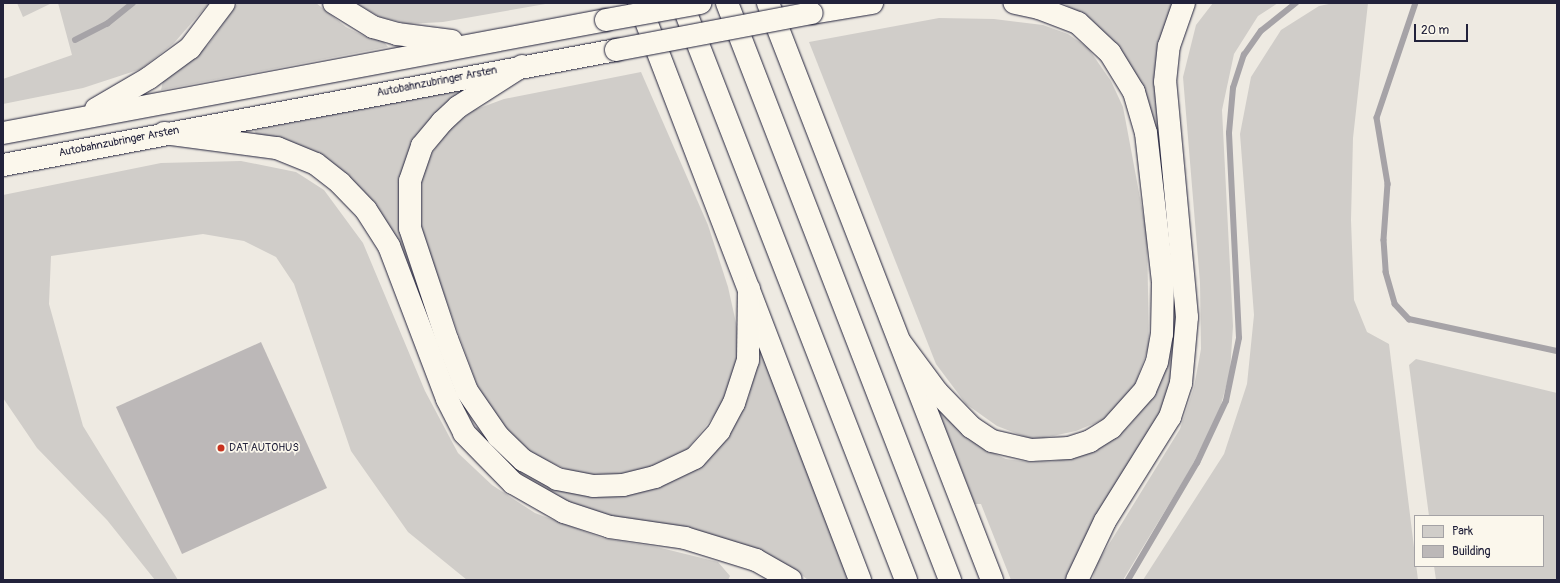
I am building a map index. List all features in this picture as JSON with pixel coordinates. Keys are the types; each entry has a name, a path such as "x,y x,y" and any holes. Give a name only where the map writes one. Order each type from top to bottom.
{"highway":[{"path":"82,117 148,78 190,48 224,3"},
{"path":"334,3 373,27 397,34 477,44"},
{"path":"639,3 860,580"},
{"path":"682,3 906,580"},
{"path":"3,134 82,117 700,3"},
{"path":"727,3 950,580"},
{"path":"768,3 992,580"},
{"name":"Autobahnzubringer Arsten","path":"3,165 164,133 522,66 872,3"},
{"path":"900,342 937,392 971,427 992,441 1031,450 1069,448 1090,441 1111,428 1145,390 1157,362 1162,334 1163,282 1146,133 1134,92 1110,53 1078,23 1039,8 1015,3"},
{"path":"1077,580 1106,521 1170,417 1181,383 1186,324 1185,286 1165,82 1169,46 1184,3"},
{"path":"522,66 458,108 442,122 422,146 410,181 410,228 447,339 467,391 498,436 523,460 557,478 593,486 623,485 655,477 695,458 719,431 734,403 748,360 749,289"},
{"path":"164,133 277,148 316,164 340,182 366,210 389,246 447,399 464,433 514,483 564,512 610,527 685,538 756,560 791,580"}],"green space":[{"path":"17,3 52,3 23,17"},
{"path":"58,3 209,3 174,43 141,69 83,88 3,104 3,79 72,55"},
{"path":"238,3 316,3 346,27 366,37 383,41 388,47 161,90 163,81 208,45"},
{"path":"356,3 551,3 443,22 408,24 380,17"},
{"path":"1063,3 1173,3 1178,347 1163,414 1079,549 1068,580 1011,580 981,504 975,504 936,405 961,432 982,448 1006,459 1030,462 1056,461 1096,449 1128,427 1145,406 1169,346 1174,304 1171,259 1121,53 1096,24"},
{"path":"1213,3 1278,3 1258,16 1234,54 1222,110 1233,326 1230,372 1219,412 1191,468 1123,580 1092,580 1098,562 1180,429 1194,387 1201,349 1200,283 1183,77 1196,25"},
{"path":"1334,3 1368,3 1353,138 1351,220 1354,300 1367,332 1389,344 1414,547 1414,567 1416,567 1418,580 1143,580 1224,454 1247,384 1254,315 1240,134 1251,77 1281,30 1319,6"},
{"path":"939,18 994,19 1043,25 1068,34 1088,48 1111,81 1123,107 1147,235 1149,346 1134,387 1112,416 1076,431 1034,440 997,426 966,404 936,364 809,42"},
{"path":"641,72 708,225 728,287 738,332 737,371 726,401 684,453 657,469 603,476 575,473 536,456 507,434 478,387 422,234 422,178 431,155 446,131 474,110 504,99"},
{"path":"468,88 443,108 402,238 414,277 411,278 395,243 285,141 256,134 254,130"},
{"path":"241,161 296,172 324,190 363,243 425,391 458,453 492,485 535,513 602,538 657,547 718,562 730,576 728,580 467,580 408,532 351,451 294,284 276,257 244,241 203,234 51,256 49,304 83,426 178,580 155,580 107,520 37,448 3,398 3,195 161,163"},
{"path":"755,338 853,580 808,580 798,572 588,511 527,483 474,429 477,427 503,457 526,474 558,489 586,496 614,495 719,445 738,420 749,396 755,362"},
{"path":"1416,359 1557,393 1557,580 1436,580 1434,567 1544,567 1544,515 1429,515 1409,365"}],"building":[{"name":"DAT AUTOHUS","path":"261,342 327,488 182,554 116,407"}],"waterway":[{"path":"75,40 107,24 133,3"},
{"path":"1128,580 1197,463 1226,401 1239,338 1229,133 1233,88 1244,55 1261,31 1296,3"},
{"path":"1416,3 1377,118 1388,184 1384,240 1386,272 1395,304 1409,319 1557,351"}],"place":[{"name":"DAT AUTOHUS","path":"221,448"}]}
